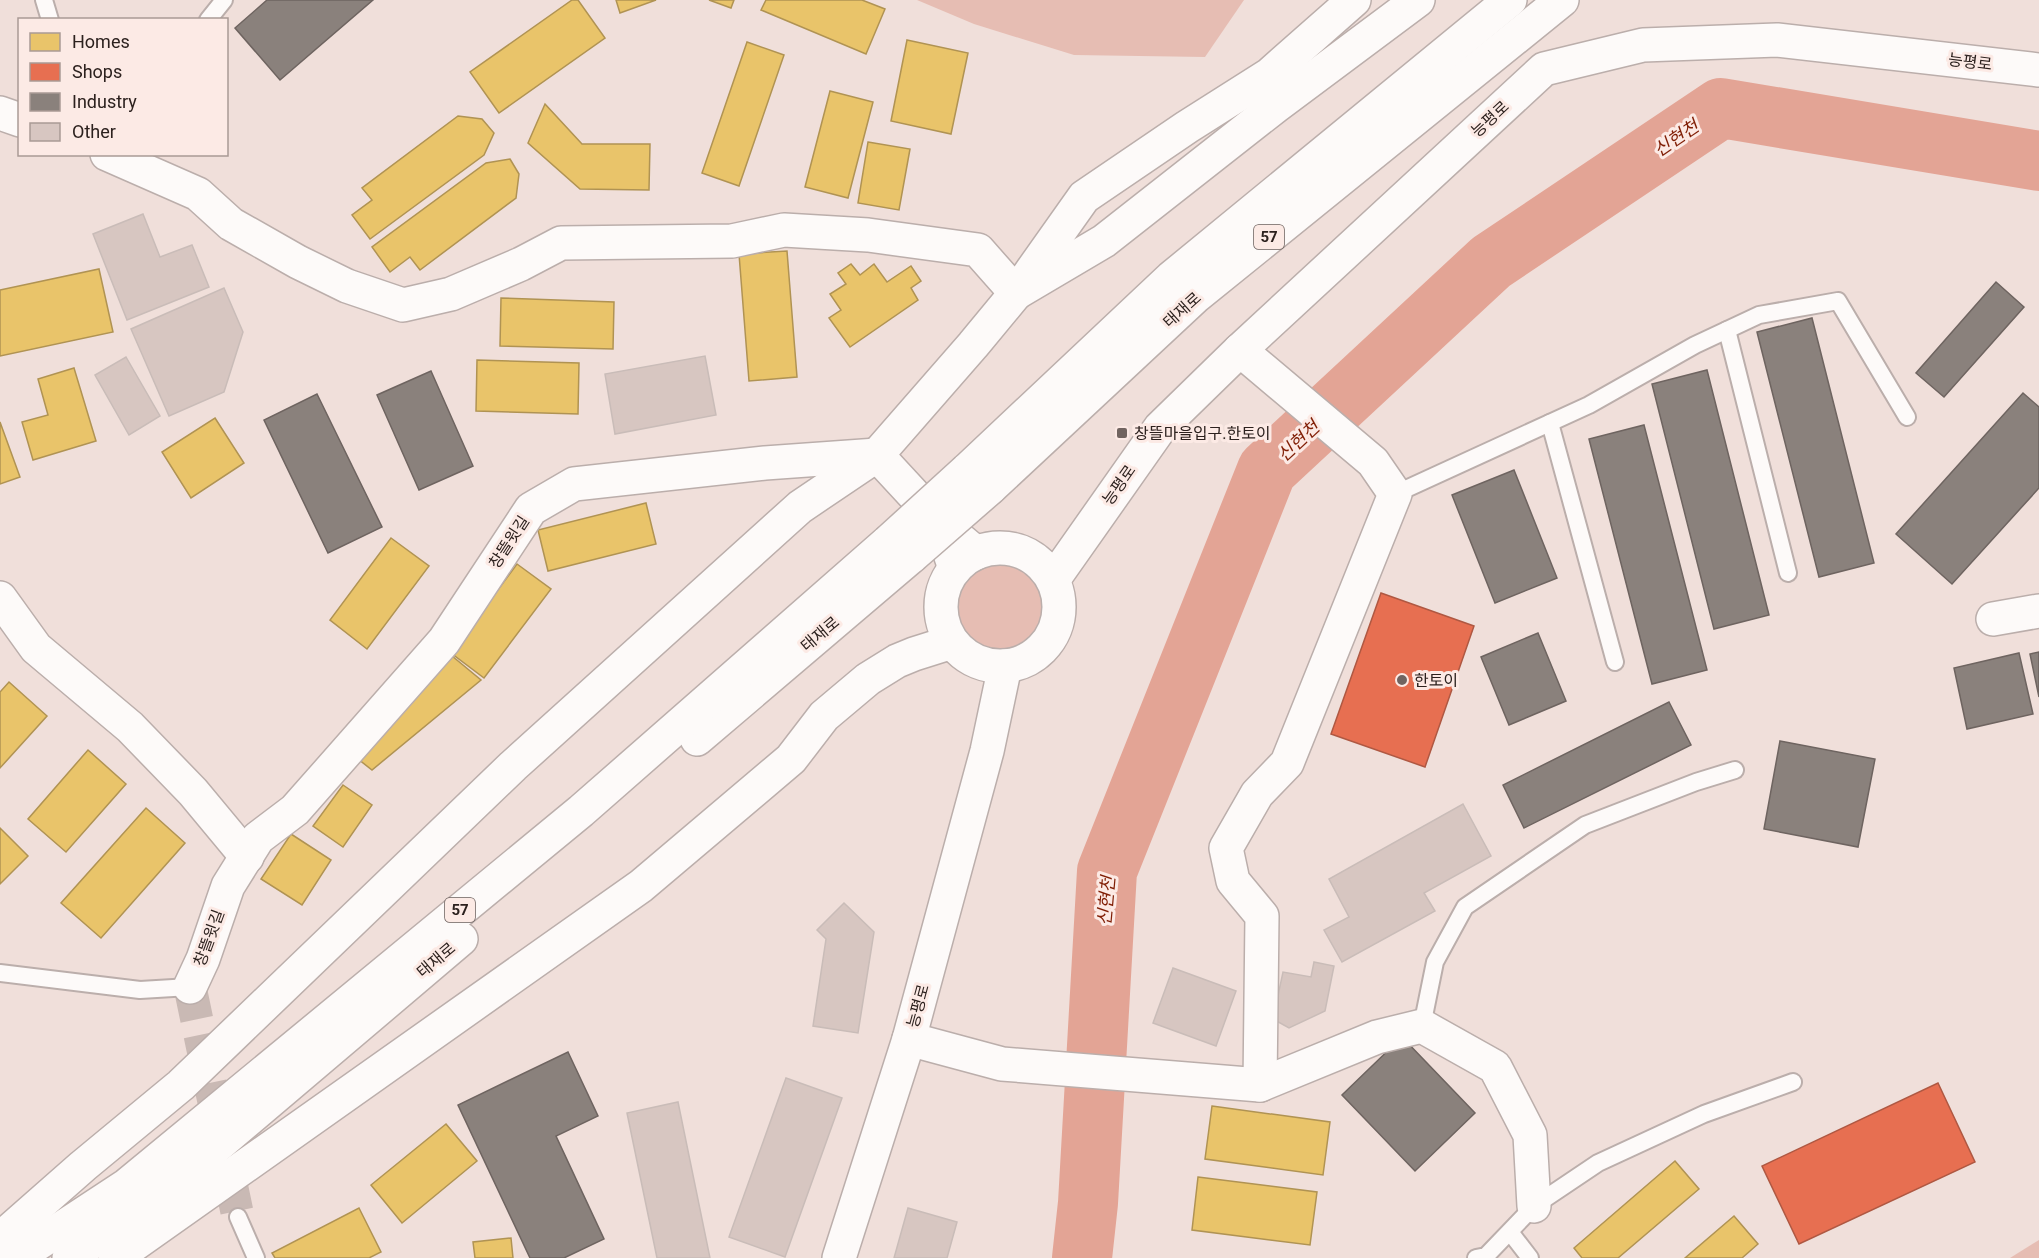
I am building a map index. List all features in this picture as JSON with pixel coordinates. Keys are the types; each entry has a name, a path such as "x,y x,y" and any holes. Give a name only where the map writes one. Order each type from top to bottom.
{"main road":[{"path":"0,1239 83,1166 181,1085 513,766 800,507 877,455 974,345 1016,293 1084,197 1269,75 1354,0"},
{"path":"1016,293 1104,241 1276,106 1418,0"},
{"name":"태재로","path":"979,479 1171,278 1509,0"},
{"name":"태재로","path":"979,479 1195,297 1562,0"},
{"name":"능평로","path":"1045,570 1090,528 1160,428 1240,350 1544,69 1643,45 1778,40 2039,70"},
{"path":"0,113 18,119"},
{"path":"113,156 198,194 231,224 298,262 347,286 403,305 451,294 521,264 561,243 732,241 784,230 868,235 978,250 1016,293"},
{"path":"1240,350 1373,462 1395,494 1287,763 1257,794 1226,848 1233,881 1262,916 1260,1085"},
{"path":"877,455 939,522 965,560"},
{"name":"창뜰윗길","path":"190,987 203,959 228,886 258,838 295,810 444,641 531,510 574,484 877,455"},
{"name":"57","path":"900,549 979,479"},
{"path":"988,548 1007,548 1026,553 1045,570 1058,598 1058,618 1052,636 1040,651 1024,661 992,664 964,655 952,642 943,624 941,605 944,585 965,560 988,548"},
{"name":"태재로","path":"16,1258 127,1185 900,549"},
{"name":"태재로","path":"69,1258 157,1197 900,549"},
{"path":"0,598 36,648 130,727 193,792 247,857"},
{"path":"1993,619 2039,611"},
{"path":"115,1258 641,886 791,759 824,716 868,679 906,657 952,642"},
{"name":"능평로","path":"839,1258 909,1039 987,751 992,664"},
{"path":"909,1039 1002,1064 1260,1085 1377,1037 1422,1026 1495,1067 1530,1135 1534,1206"}],"lane":[{"path":"44,0 49,18"},
{"path":"210,18 224,0"},
{"path":"1395,494 1589,405 1695,345 1759,315 1838,300 1907,417"},
{"path":"1727,330 1788,573"},
{"path":"1550,423 1615,662"},
{"path":"1422,1026 1435,962 1465,907 1585,825 1696,782 1735,770"},
{"path":"0,973 140,990 190,987"},
{"path":"1476,1258 1486,1256 1534,1206 1598,1162 1704,1114 1793,1082"},
{"path":"238,1217 256,1258"},
{"path":"1510,1232 1530,1258"}],"shaded area":[{"path":"917,0 1244,0 1205,57 1074,55 974,24"},
{"path":"1000,563 1024,570 1036,582 1043,606 1036,630 1024,642 1000,649 976,642 964,630 957,606 964,582 976,570"},
{"path":"2039,1240 2039,1258 2010,1258"}],"building: Homes":[{"path":"572,0 578,0 605,38 499,113 470,72"},
{"path":"616,0 656,0 620,13"},
{"path":"709,0 734,0 731,8"},
{"path":"766,0 862,0 885,9 866,54 761,10"},
{"path":"907,40 968,53 951,134 891,121"},
{"path":"747,42 784,55 739,186 702,173"},
{"path":"830,91 873,102 848,198 805,187"},
{"path":"545,104 582,144 650,144 649,190 580,189 528,143"},
{"path":"458,116 482,119 494,133 484,155 370,239 352,215 372,200 362,188"},
{"path":"868,142 910,149 899,210 858,203"},
{"path":"510,159 519,174 516,198 420,270 410,257 390,272 372,247 486,163"},
{"path":"787,251 797,377 749,381 739,254"},
{"path":"851,264 860,275 874,264 887,282 911,266 921,281 911,288 918,300 850,347 829,318 841,310 830,294 846,284 838,273"},
{"path":"99,269 113,332 0,356 0,290"},
{"path":"501,298 614,302 613,349 500,346"},
{"path":"477,360 579,363 578,414 476,411"},
{"path":"74,368 96,441 33,460 22,422 48,415 38,379"},
{"path":"215,418 244,463 191,498 162,452"},
{"path":"0,422 20,477 0,484"},
{"path":"646,503 656,544 548,571 538,530"},
{"path":"391,538 429,566 367,649 330,620"},
{"path":"517,564 551,589 484,678 451,653"},
{"path":"446,651 481,680 372,770 358,759"},
{"path":"9,682 47,716 0,768 0,692"},
{"path":"88,750 126,784 66,852 28,819"},
{"path":"343,785 372,805 343,847 313,826"},
{"path":"146,808 185,843 101,938 61,903"},
{"path":"0,828 28,856 0,884"},
{"path":"291,834 331,860 302,905 261,879"},
{"path":"1212,1106 1330,1122 1323,1175 1205,1159"},
{"path":"446,1124 477,1161 402,1223 371,1185"},
{"path":"1675,1161 1699,1189 1618,1258 1582,1258 1574,1248"},
{"path":"1198,1177 1317,1192 1310,1245 1192,1230"},
{"path":"359,1208 381,1252 369,1258 275,1258 272,1253"},
{"path":"1734,1216 1758,1244 1742,1258 1685,1258"},
{"path":"511,1238 513,1258 475,1258 473,1242"}],"building: Shops":[{"name":"한토이","path":"1381,593 1474,626 1425,767 1331,734"},
{"path":"1938,1083 1975,1162 1799,1244 1762,1166"}],"building: Industry":[{"path":"267,0 373,0 280,80 235,28"},
{"path":"1996,282 2024,307 1944,397 1916,373"},
{"path":"1812,318 1874,563 1819,577 1757,332"},
{"path":"1707,370 1769,615 1714,629 1652,384"},
{"path":"431,371 473,466 419,490 377,395"},
{"path":"2023,393 2039,407 2039,488 1952,584 1896,534"},
{"path":"317,394 382,527 328,553 264,420"},
{"path":"1644,425 1707,670 1652,684 1589,439"},
{"path":"1514,470 1557,578 1495,603 1452,495"},
{"path":"1538,633 1566,701 1509,725 1481,657"},
{"path":"2039,652 2039,697 2030,654"},
{"path":"2019,653 2033,714 1967,729 1954,668"},
{"path":"1669,702 1691,745 1524,828 1503,785"},
{"path":"1780,741 1875,759 1858,847 1764,829"},
{"path":"1402,1037 1475,1113 1415,1171 1342,1095"},
{"path":"568,1052 598,1116 556,1136 604,1239 564,1258 530,1258 458,1105"}],"building: Other":[{"path":"143,214 160,257 192,245 209,287 127,320 93,234"},
{"path":"224,288 243,332 224,392 169,416 131,329"},
{"path":"705,356 716,415 615,434 605,374"},
{"path":"126,357 160,416 129,435 95,375"},
{"path":"1463,804 1491,856 1424,893 1435,911 1342,962 1324,930 1349,917 1329,879"},
{"path":"844,903 874,932 858,1033 813,1026 826,939 817,930"},
{"path":"1314,962 1334,966 1325,1011 1289,1028 1273,1019 1283,972 1311,977"},
{"path":"1173,968 1236,991 1216,1046 1153,1023"},
{"path":"786,1078 842,1098 785,1257 729,1237"},
{"path":"678,1102 710,1258 657,1258 627,1113"},
{"path":"908,1208 957,1222 947,1258 894,1258"}],"waterway":[{"name":"신현천","path":"1082,1258 1088,1203 1107,871 1267,470 1491,262 1721,108 2039,161"}],"tunnel":[{"path":"190,987 238,1217"}],"place":[{"name":"창뜰마을입구.한토이","path":"1122,433"},
{"name":"한토이","path":"1402,680"}]}
